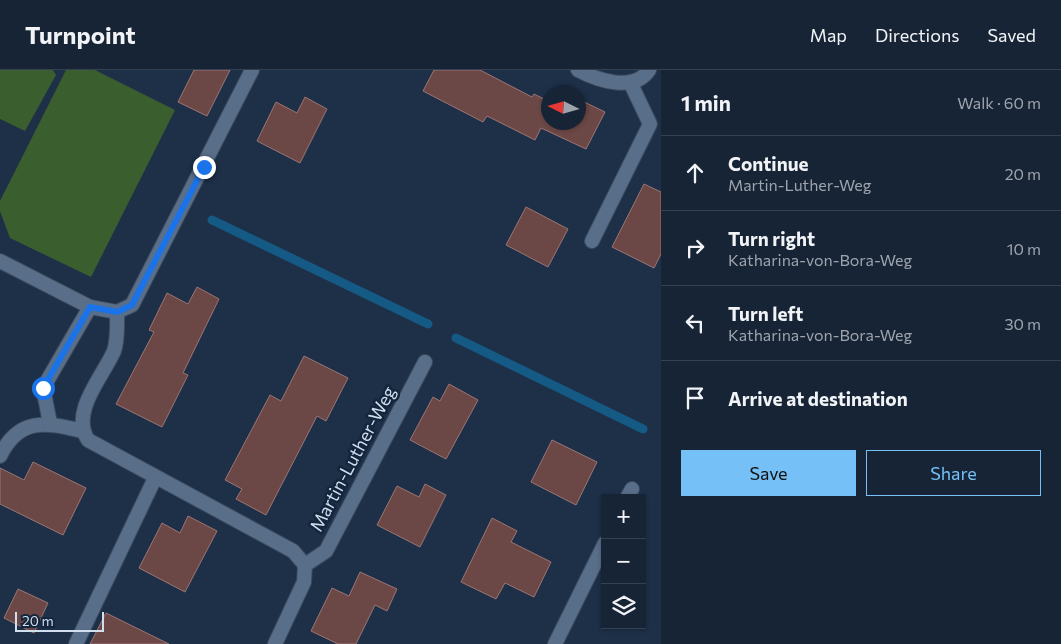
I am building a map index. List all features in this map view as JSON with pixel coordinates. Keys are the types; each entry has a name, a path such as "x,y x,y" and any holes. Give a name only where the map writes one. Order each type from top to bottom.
{"street":[{"path":"0,261 90,307 117,312 132,305 252,70"},
{"path":"578,70 613,83 630,82 649,70"},
{"path":"592,241 650,124 630,82"},
{"path":"50,423 43,388 90,307"},
{"path":"117,312 115,349 83,411 82,431 88,440 155,478 293,551 305,565 304,582 275,644"},
{"name":"Martin-Luther-Weg","path":"305,565 326,551 426,362"},
{"path":"0,456 6,444 24,428 50,423 82,431"},
{"path":"76,644 155,478"},
{"path":"554,644 601,551"}],"green space":[{"path":"0,70 53,70 56,75 25,131 0,119"},
{"path":"66,70 95,70 175,110 91,277 10,238 0,211 0,201"}],"building":[{"path":"194,70 230,70 207,116 178,102"},
{"path":"434,70 480,70 532,97 534,94 541,98 541,128 535,140 487,116 483,122 423,91"},
{"path":"305,97 327,109 300,163 257,141 276,102 297,113"},
{"path":"586,103 605,112 586,149 545,130 586,130"},
{"path":"644,184 661,192 661,254 654,268 612,247"},
{"path":"526,207 568,229 548,267 506,245"},
{"path":"197,287 219,299 183,373 188,375 162,427 116,404 154,332 149,330 167,293 188,304"},
{"path":"304,356 348,378 326,421 317,416 266,515 236,499 242,489 225,480 270,395 281,401"},
{"path":"449,384 478,400 446,459 410,440 433,397 440,401"},
{"path":"552,440 597,462 576,505 531,482"},
{"path":"33,462 86,488 63,535 0,504 0,468 24,480"},
{"path":"425,484 446,495 420,547 377,525 397,486 419,497"},
{"path":"188,516 217,531 185,592 139,568 162,523 180,533"},
{"path":"492,518 517,531 511,542 551,562 534,597 505,583 496,599 461,582"},
{"path":"360,572 397,589 387,611 375,605 356,644 338,644 311,631 332,588 349,596"},
{"path":"18,589 48,603 34,633 4,618"},
{"path":"106,613 169,644 90,644"}],"waterway":[{"path":"212,220 428,324"},
{"path":"456,338 643,429"}],"route":[{"path":"43,388 90,307 117,312 132,305 204,167"}]}
